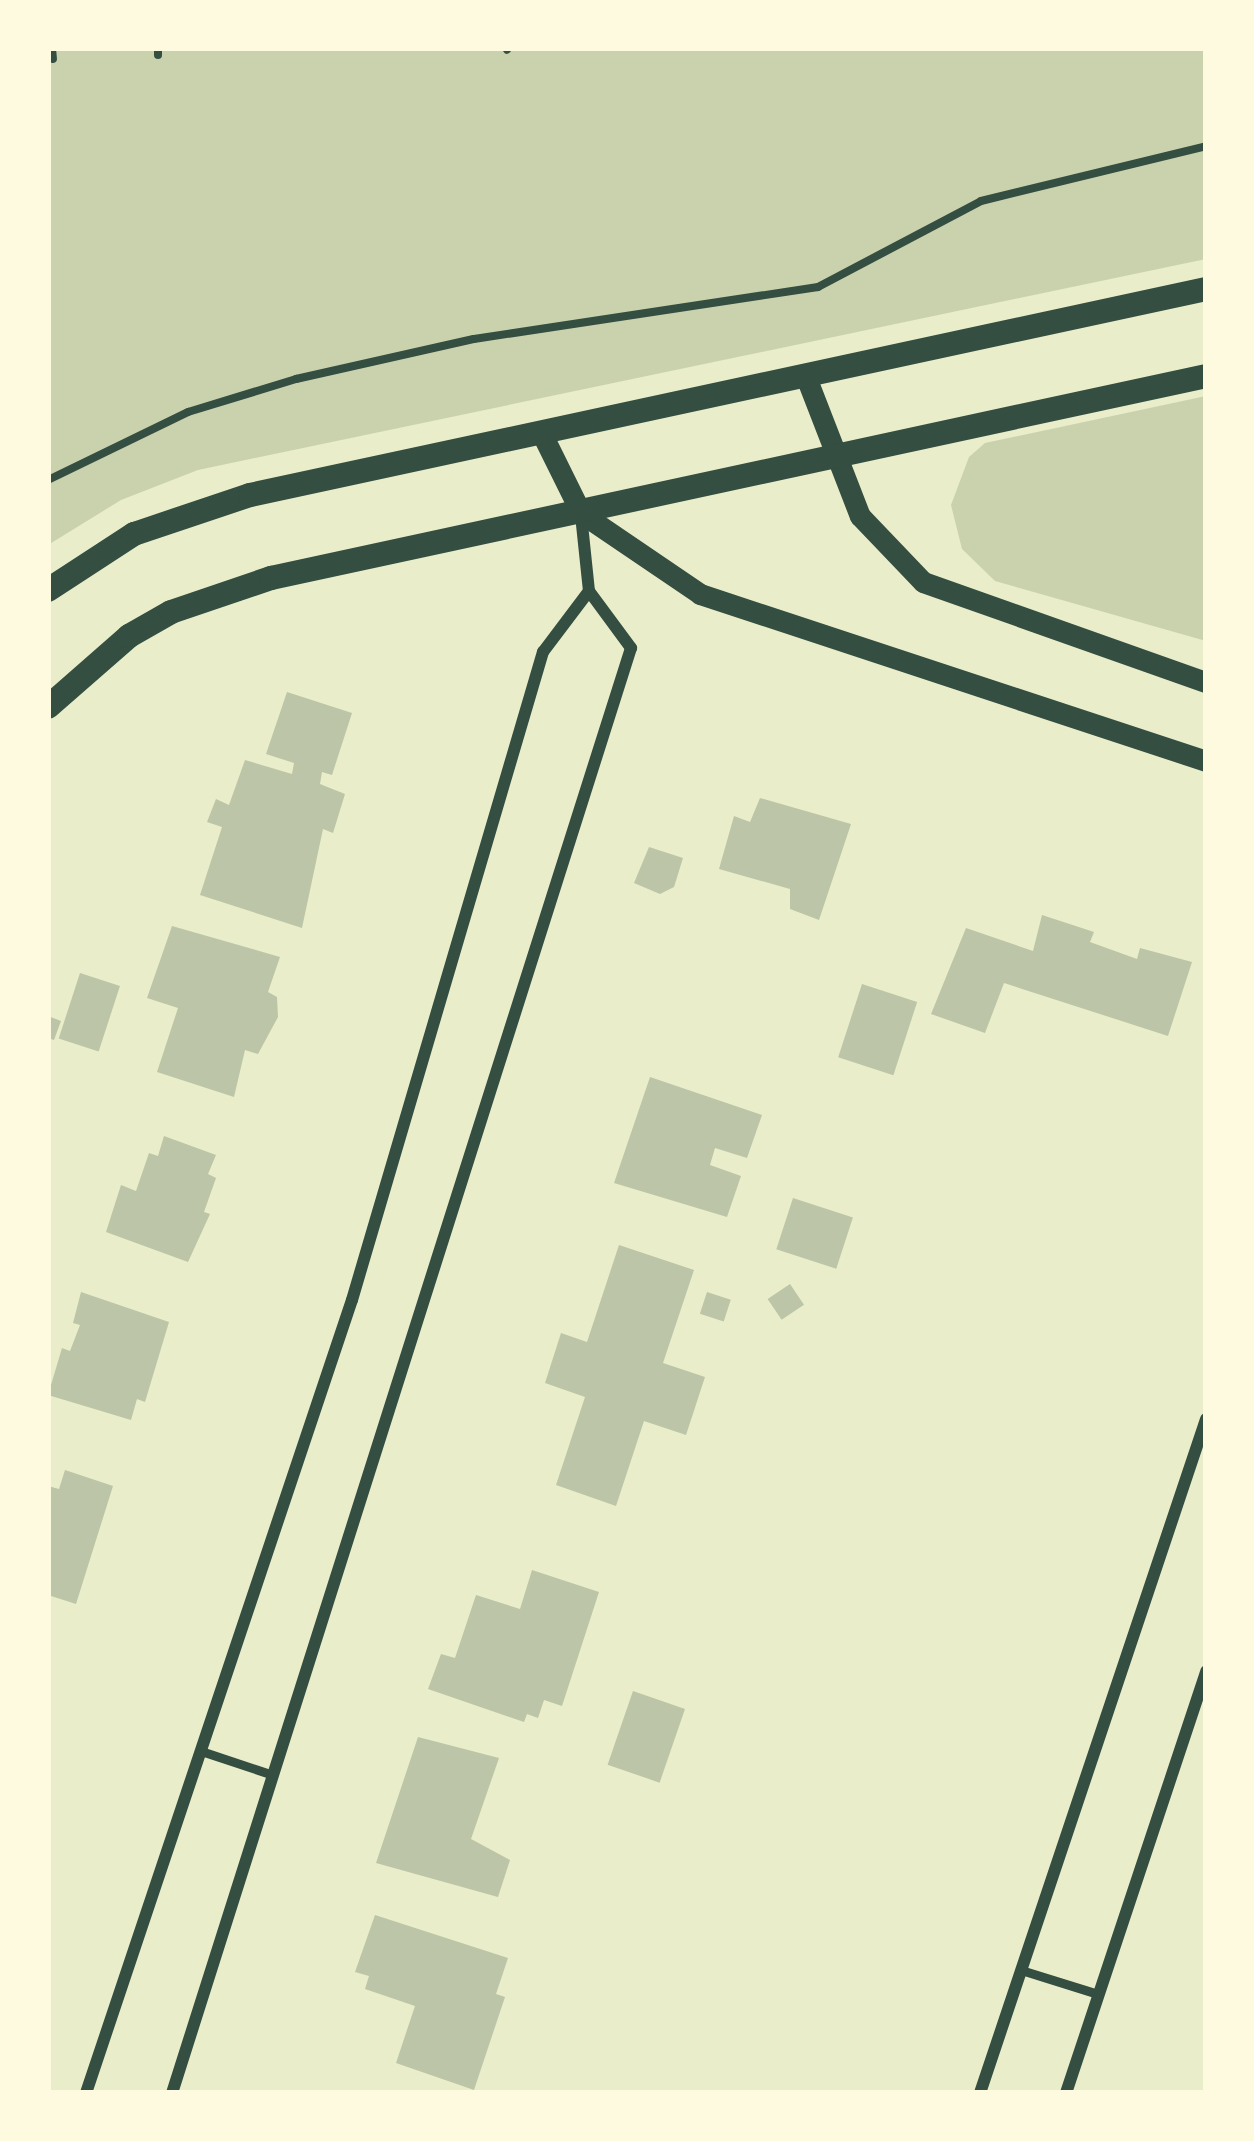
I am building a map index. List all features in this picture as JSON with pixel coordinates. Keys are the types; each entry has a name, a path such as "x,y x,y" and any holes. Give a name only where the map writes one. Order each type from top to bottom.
{"main road":[{"path":"48,590 134,534 188,513 1206,289"},
{"path":"48,707 129,636 217,594 1206,376"}],"street":[{"path":"806,377 860,516 923,582 1206,682"},
{"path":"172,2093 631,649 589,591 581,513 542,434"},
{"path":"581,513 700,594 1206,761"},
{"path":"86,2093 352,1300 543,652 589,591"},
{"path":"980,2093 1206,1419"},
{"path":"1066,2093 1206,1671"}],"lane":[{"path":"201,1750 273,1775"},
{"path":"1021,1970 1098,1994"}],"path":[{"path":"48,480 150,427 296,380 474,339 818,287 981,201 1206,146"}],"green space":[{"path":"48,48 1206,48 1206,259 198,470 121,500 48,545"},
{"path":"1206,396 1206,641 995,581 962,549 951,505 969,457 985,443"}],"building":[{"path":"287,692 352,713 332,775 322,772 320,784 345,794 333,833 323,829 302,928 200,895 222,827 207,822 216,799 229,805 245,760 292,774 294,763 266,754"},
{"path":"760,798 851,824 819,920 790,909 790,889 719,869 734,816 750,822"},
{"path":"649,847 683,858 674,887 660,894 634,883"},
{"path":"1042,915 1094,932 1090,942 1137,959 1140,948 1192,962 1168,1036 1004,983 985,1033 931,1014 966,928 1033,951"},
{"path":"172,926 280,957 268,992 277,997 278,1017 258,1054 245,1050 234,1097 157,1072 178,1008 147,998"},
{"path":"80,973 120,986 99,1052 59,1039"},
{"path":"862,984 917,1002 893,1075 838,1057"},
{"path":"48,1016 61,1021 54,1040 48,1038"},
{"path":"650,1077 762,1115 747,1158 715,1148 710,1165 741,1176 727,1217 614,1183"},
{"path":"164,1136 216,1155 208,1174 216,1178 204,1212 210,1214 188,1262 106,1232 121,1185 136,1191 149,1153 158,1156"},
{"path":"793,1198 853,1217 836,1269 776,1249"},
{"path":"619,1245 694,1270 663,1363 705,1377 686,1435 644,1421 616,1506 556,1485 585,1397 545,1383 561,1333 587,1342"},
{"path":"790,1284 804,1305 782,1320 768,1299"},
{"path":"81,1292 169,1322 145,1402 137,1399 131,1420 48,1395 62,1348 70,1351 80,1325 73,1323"},
{"path":"707,1292 731,1300 724,1322 700,1314"},
{"path":"65,1470 113,1486 76,1604 48,1595 48,1486 59,1489"},
{"path":"532,1570 599,1592 562,1706 544,1700 538,1718 527,1714 524,1722 428,1689 441,1654 455,1658 476,1595 520,1609"},
{"path":"633,1691 685,1709 660,1783 608,1765"},
{"path":"418,1737 499,1758 471,1839 510,1860 498,1897 376,1863"},
{"path":"375,1915 508,1958 496,1994 505,1997 474,2090 396,2063 415,2006 365,1989 369,1976 355,1972"}]}
